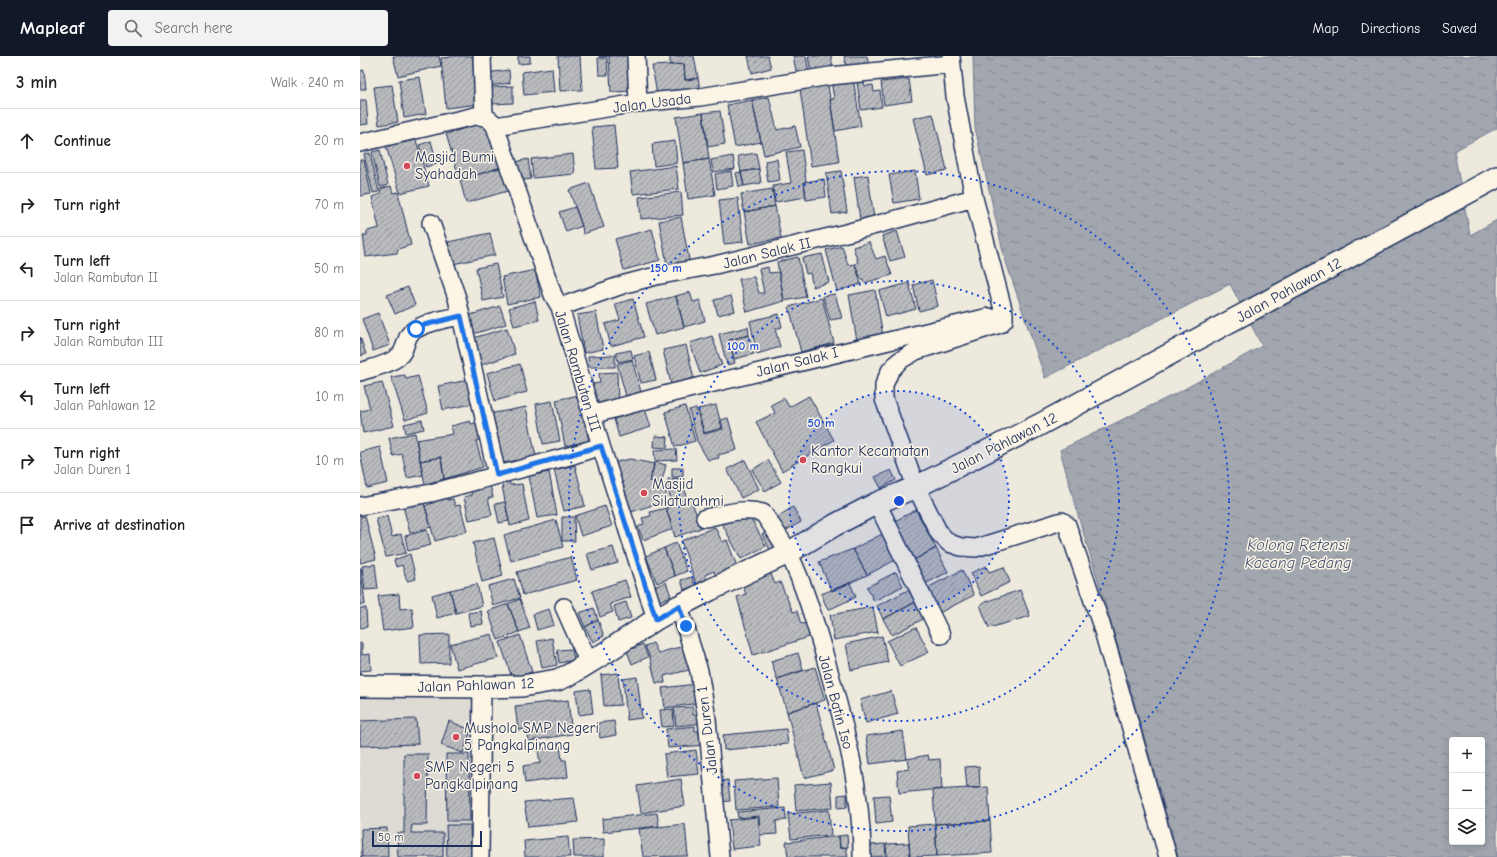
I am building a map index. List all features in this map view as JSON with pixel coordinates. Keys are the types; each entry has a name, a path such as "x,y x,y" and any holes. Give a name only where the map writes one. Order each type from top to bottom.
{"main road":[{"name":"Jalan Pahlawan 12","path":"360,686 522,686 557,680 569,675 656,619 679,606 788,553 835,525 877,503 916,487 1039,425 1497,177"}],"street":[{"name":"Jalan Rambutan III","path":"482,56 489,121 553,295 560,307 591,415 656,619"},
{"path":"636,56 638,103"},
{"name":"Jalan Usada","path":"360,143 471,117 489,121 700,97 830,76 951,60"},
{"path":"951,60 955,96 974,198 1004,313 1004,320 1000,324 916,351 899,361 890,371 884,385 884,399 916,487 939,533 949,543 961,548 976,548 1062,521 1067,525 1101,624 1168,857"},
{"name":"Jalan Salak II","path":"560,307 625,284 656,276 715,265 850,232 974,198"},
{"path":"431,223 457,298 497,475"},
{"name":"Jalan Salak I","path":"591,415 672,393 1004,313"},
{"path":"360,372 397,358 402,352 410,333 416,329 424,325 461,316"},
{"path":"360,506 431,493 601,446"},
{"path":"877,503 942,635"},
{"name":"Jalan Batin Iso","path":"705,518 742,511 754,510 763,512 788,553 799,577 816,627 833,684 851,756 860,813 862,857"},
{"name":"Jalan Duren 1","path":"679,606 700,671 705,705 720,857"},
{"path":"564,607 589,663"},
{"path":"480,857 482,687"}],"shaded area":[{"name":"SMP Negeri 5 Pangkalpinang","path":"360,695 475,695 474,857 360,857"}],"water":[{"name":"Kolong Retensi Kacang Pedang","path":"973,56 1497,56 1497,128 1454,151 1470,235 1497,220 1497,857 1176,857 1173,837 1060,450 1179,392 1262,346 1230,284 1045,378 1004,256 975,128"}],"building":[{"path":"393,56 439,56 441,66 398,76"},
{"path":"451,56 472,56 479,104 446,108 441,58"},
{"path":"518,56 530,56 530,63 518,64"},
{"path":"558,56 580,56 582,90 560,91"},
{"path":"609,56 632,56 634,91 611,92"},
{"path":"670,56 694,56 698,78 685,80 684,64 670,65"},
{"path":"748,56 768,56 771,68 752,73"},
{"path":"793,56 806,56 809,73 797,75"},
{"path":"808,56 831,56 833,68 811,72"},
{"path":"844,56 867,56 869,66 847,70"},
{"path":"598,58 607,58 608,75 599,75"},
{"path":"684,64 685,80 698,78 700,90 657,95 652,66"},
{"path":"552,68 554,92 524,95 522,72"},
{"path":"364,70 366,89 360,89 360,71"},
{"path":"509,70 510,83 487,86 486,73"},
{"path":"420,77 426,114 404,118 399,80"},
{"path":"853,78 861,126 835,131 830,100 834,99 831,81"},
{"path":"909,79 912,101 884,105 881,82"},
{"path":"864,81 865,86 873,85 874,92 880,91 882,107 861,110 857,82"},
{"path":"392,85 398,122 379,125 374,87"},
{"path":"828,85 839,162 811,166 800,89"},
{"path":"513,86 513,103 492,104 492,87"},
{"path":"769,97 777,130 795,126 800,147 764,155 752,100"},
{"path":"360,100 366,100 368,124 360,125"},
{"path":"752,100 761,142 735,147 727,105"},
{"path":"720,111 725,144 708,147 703,113"},
{"path":"703,113 709,159 683,163 676,117"},
{"path":"933,114 947,170 927,175 913,118"},
{"path":"491,120 505,166 460,180 446,134"},
{"path":"614,125 618,168 596,169 592,127"},
{"name":"Masjid Bumi Syahadah","path":"416,140 429,186 400,193 386,146"},
{"path":"431,141 437,163 426,167 419,145"},
{"path":"675,141 677,163 654,166 652,144"},
{"path":"380,150 388,185 380,187 372,152"},
{"path":"802,150 806,181 804,182 806,197 775,202 773,186 791,183 786,152"},
{"path":"370,153 379,192 373,193 364,154"},
{"path":"756,153 759,169 741,172 738,156"},
{"path":"573,154 575,174 533,178 531,159"},
{"path":"733,156 735,169 713,172 711,160"},
{"path":"528,159 531,179 519,181 516,162"},
{"path":"709,159 715,195 688,199 683,163"},
{"path":"777,159 780,180 768,182 765,161"},
{"path":"360,160 364,160 371,194 360,196"},
{"path":"505,166 511,190 466,203 460,180"},
{"path":"676,166 679,189 633,194 630,172"},
{"path":"759,169 761,183 744,186 741,172"},
{"path":"731,171 733,186 717,189 715,174"},
{"path":"841,171 847,212 832,214 826,173"},
{"path":"915,171 919,199 894,203 889,175"},
{"path":"741,172 744,186 739,187 736,173"},
{"path":"868,175 874,219 860,220 854,177"},
{"path":"824,179 826,197 806,200 804,182"},
{"path":"589,183 604,227 583,234 582,226 569,190"},
{"path":"391,186 393,193 398,192 411,245 398,249 397,253 366,257 363,235 367,235 367,231 379,228 372,197 381,194 380,189"},
{"path":"772,189 775,206 744,212 741,194"},
{"path":"681,192 683,215 641,219 639,197"},
{"path":"738,198 743,242 724,244 719,200"},
{"path":"775,206 781,238 750,244 744,212"},
{"path":"575,207 582,226 566,232 559,212"},
{"path":"681,217 690,265 668,270 659,221"},
{"path":"652,229 660,260 624,270 615,239"},
{"path":"897,231 905,257 890,261 882,236"},
{"path":"490,233 495,255 453,264 448,242"},
{"path":"869,242 876,259 885,256 892,275 864,283 855,264 858,262 853,247"},
{"path":"842,246 848,265 855,264 861,284 837,291 826,250"},
{"path":"822,254 829,282 813,287 810,273 806,274 802,258"},
{"path":"798,257 806,297 784,301 777,262"},
{"path":"496,264 503,297 483,301 476,268"},
{"path":"768,267 769,273 779,272 784,301 747,312 739,279 754,277 759,293 764,293 759,269"},
{"path":"535,270 541,297 507,304 502,277"},
{"path":"932,280 938,306 919,311 913,285"},
{"path":"909,283 916,309 886,317 879,291"},
{"path":"408,287 415,305 395,314 387,295"},
{"path":"875,290 883,336 857,341 849,295"},
{"path":"690,292 693,302 700,300 705,321 684,327 676,296"},
{"path":"835,294 842,318 830,320 823,296"},
{"path":"676,296 684,327 655,335 646,304"},
{"path":"731,296 735,311 718,315 714,300"},
{"path":"822,298 834,343 801,352 789,307"},
{"path":"633,299 644,337 611,346 605,324 620,320 615,304"},
{"path":"535,301 539,320 514,326 509,308"},
{"path":"500,306 506,324 473,334 467,316"},
{"path":"596,312 603,349 584,353 577,315"},
{"path":"378,313 390,345 373,351 362,319"},
{"path":"779,314 782,327 775,329 780,347 757,354 750,321"},
{"path":"748,327 749,335 729,340 735,363 727,365 719,334"},
{"path":"507,328 515,354 481,365 473,338"},
{"path":"749,335 754,354 734,359 729,340"},
{"path":"712,336 722,365 700,373 690,343"},
{"path":"360,337 366,354 360,356"},
{"path":"686,345 694,379 671,384 663,350"},
{"path":"631,350 633,359 618,362 616,353"},
{"path":"649,352 656,380 641,383 634,356"},
{"path":"615,355 615,367 589,367 588,356"},
{"path":"632,360 641,392 626,396 617,364"},
{"path":"520,364 527,392 495,401 487,373"},
{"path":"617,372 618,403 595,404 593,384 600,383 599,373"},
{"path":"405,375 406,379 418,376 428,413 405,420 391,377"},
{"path":"468,380 472,404 443,410 438,386"},
{"path":"382,382 394,426 363,433 360,411 370,409 364,386"},
{"path":"579,395 589,441 565,446 556,400"},
{"path":"809,396 834,440 782,471 756,422 775,413 771,405 784,398 789,407"},
{"path":"552,401 560,441 543,444 536,404"},
{"path":"716,405 722,428 704,433 698,409"},
{"path":"685,406 695,441 675,447 665,412"},
{"path":"526,407 536,457 498,464 489,414"},
{"path":"696,408 704,434 723,429 721,420 728,418 737,450 718,455 719,458 708,460 697,441 689,410"},
{"path":"645,409 651,427 619,437 614,419"},
{"path":"422,420 424,429 406,433 404,424"},
{"path":"470,421 471,424 480,422 484,439 476,441 483,467 444,479 441,457 420,461 416,440 453,434 451,426"},
{"path":"415,433 423,475 407,478 402,454 393,456 389,438"},
{"path":"655,436 668,437 667,448 654,447"},
{"path":"380,447 388,483 367,488 360,452"},
{"path":"676,449 677,460 655,461 654,450"},
{"path":"441,457 444,479 425,484 420,461"},
{"name":"Masjid Silaturahmi","path":"630,459 654,464 650,481 667,485 665,501 628,513 612,463"},
{"path":"745,460 759,489 741,498 727,469"},
{"path":"768,460 781,482 765,491 752,470"},
{"path":"655,462 666,465 661,484 650,481"},
{"path":"575,465 585,506 564,511 554,470"},
{"path":"672,468 683,468 683,477 672,477"},
{"path":"891,470 896,480 881,488 875,477"},
{"path":"549,472 557,515 537,518 529,476"},
{"path":"684,478 686,500 670,501 668,479"},
{"path":"509,479 510,485 522,484 529,521 510,526 501,481"},
{"path":"489,481 493,497 488,498 492,515 469,520 464,497 472,495 471,491 480,489 479,483"},
{"path":"446,496 447,500 453,499 455,506 460,505 467,531 435,541 425,506 433,503 432,500"},
{"path":"691,499 701,528 675,537 666,508"},
{"path":"423,500 431,527 410,533 403,506"},
{"path":"505,502 509,521 499,523 495,504"},
{"path":"605,506 612,526 581,536 575,516"},
{"path":"793,507 801,522 785,531 777,517"},
{"path":"666,508 673,529 643,540 638,527 644,524 642,518 651,516 650,512"},
{"path":"916,510 936,548 910,562 891,523"},
{"path":"748,513 766,546 741,559 720,520"},
{"path":"365,516 376,559 360,563 360,517"},
{"path":"387,516 392,537 401,534 406,553 386,557 376,519"},
{"path":"562,517 574,517 575,541 562,541"},
{"path":"556,520 563,547 511,561 504,535"},
{"path":"715,527 722,542 727,540 738,569 716,578 714,571 705,575 708,582 697,586 681,541"},
{"path":"427,530 431,545 408,551 405,536"},
{"path":"769,531 778,548 771,552 762,534"},
{"path":"888,531 901,557 867,575 853,549"},
{"path":"494,538 503,576 482,582 473,543"},
{"path":"676,543 687,571 675,576 664,548"},
{"path":"613,547 618,563 592,570 587,554"},
{"path":"664,548 675,576 657,583 646,556"},
{"path":"936,548 948,572 923,585 910,562"},
{"path":"853,549 867,575 832,591 819,562"},
{"path":"410,554 416,579 407,581 402,565 396,567 394,560"},
{"path":"571,557 577,580 523,595 517,572"},
{"path":"375,564 378,589 365,590 362,566"},
{"path":"986,566 989,572 1004,567 1010,582 981,596 971,573"},
{"path":"360,568 365,604 360,605"},
{"path":"962,570 974,595 937,614 925,589"},
{"path":"770,572 775,584 780,582 793,612 797,611 801,624 809,623 812,636 753,655 737,597 746,594 742,585"},
{"path":"896,572 903,586 874,601 867,587"},
{"path":"692,577 695,586 684,590 681,580"},
{"path":"514,579 520,598 493,606 488,586"},
{"path":"625,580 631,597 610,604 613,612 600,617 592,591"},
{"path":"666,582 671,596 657,602 652,588"},
{"path":"850,583 856,597 828,610 821,594"},
{"path":"477,584 482,606 456,613 450,590"},
{"path":"910,589 916,602 883,619 877,606"},
{"path":"450,590 456,613 437,618 432,595"},
{"path":"1020,590 1030,616 989,628 980,605"},
{"path":"399,594 400,609 412,608 414,627 383,631 378,596"},
{"path":"520,599 530,628 519,632 508,604"},
{"path":"626,602 631,618 618,622 614,606"},
{"path":"916,602 925,618 892,635 883,619"},
{"path":"508,604 519,632 498,640 488,611"},
{"path":"873,607 878,632 834,640 830,615"},
{"path":"360,608 366,608 367,627 360,628"},
{"path":"594,608 598,620 585,627 579,613"},
{"path":"549,609 554,625 537,630 533,614"},
{"path":"481,611 483,624 470,626 468,613"},
{"path":"598,620 604,636 593,642 585,627"},
{"path":"916,627 929,652 900,666 887,641"},
{"path":"449,634 449,663 421,664 420,635"},
{"path":"492,634 498,658 457,669 450,644"},
{"path":"520,635 532,672 512,678 500,642"},
{"path":"882,636 888,662 851,670 846,644"},
{"path":"552,638 557,665 542,668 537,641"},
{"path":"360,643 362,643 362,655 370,654 371,670 360,671"},
{"path":"653,643 658,653 687,645 693,669 664,676 665,683 656,683 650,658 645,646"},
{"path":"643,644 648,657 632,664 627,651"},
{"path":"572,649 574,660 559,663 557,650"},
{"path":"798,653 803,670 777,679 771,661"},
{"path":"815,667 825,700 787,712 777,679"},
{"path":"618,673 621,705 604,706 601,675"},
{"path":"637,677 642,718 627,720 623,679"},
{"path":"696,684 699,703 665,708 662,688"},
{"path":"590,689 593,713 579,715 576,691"},
{"path":"891,691 898,714 866,723 860,700"},
{"path":"568,700 572,734 529,741 527,729 518,730 515,706"},
{"path":"816,703 834,770 804,778 787,712"},
{"path":"693,707 693,715 703,714 704,723 676,726 674,708"},
{"path":"673,709 674,726 662,727 660,710"},
{"path":"416,719 418,744 360,746 360,721"},
{"name":"Mushola SMP Negeri 5 Pangkalpinang","path":"449,721 471,730 463,753 441,745"},
{"path":"614,721 616,735 600,738 598,723"},
{"path":"695,726 695,731 699,731 699,735 706,734 706,745 668,748 666,729"},
{"path":"786,729 788,744 724,750 723,735"},
{"path":"903,731 907,759 870,764 866,736"},
{"path":"560,746 562,760 566,760 568,777 525,783 523,766 540,763 538,750"},
{"path":"696,750 699,774 667,777 664,754"},
{"path":"404,754 428,754 427,825 412,825 411,833 443,833 443,857 398,857 397,833 404,833"},
{"path":"446,754 469,754 470,821 447,821"},
{"path":"928,755 929,760 940,759 942,789 899,793 897,771 909,769 907,759"},
{"path":"979,766 980,788 967,788 965,767"},
{"path":"777,778 779,807 736,810 734,781"},
{"path":"681,779 685,806 641,813 637,786"},
{"path":"728,780 730,801 720,802 719,781"},
{"path":"831,782 833,808 796,811 794,785"},
{"path":"988,787 990,821 935,824 933,790"},
{"path":"847,794 847,807 838,808 838,795"},
{"path":"889,795 892,822 876,824 874,796"},
{"path":"574,798 578,822 528,827 524,802"},
{"path":"785,808 786,820 776,821 777,834 760,835 759,816 738,818 737,812"},
{"path":"829,810 831,835 791,839 788,814"},
{"path":"657,813 659,826 603,832 602,819"},
{"path":"758,817 761,846 732,849 729,820"},
{"path":"990,821 992,853 937,856 935,824"},
{"path":"685,824 688,856 643,857 639,829"},
{"path":"935,824 937,856 910,857 908,826"},
{"path":"446,825 470,825 471,857 447,857"},
{"path":"387,828 388,857 362,857 361,829"},
{"path":"847,835 848,847 840,848 839,836"},
{"path":"839,836 840,848 846,847 848,857 788,857 786,842"},
{"path":"568,837 570,857 525,857 524,841"},
{"path":"604,839 604,857 574,857 573,840"},
{"path":"909,843 910,857 887,857 886,844"},
{"path":"885,844 886,856 870,857 869,845"}],"place":[{"name":"Masjid Bumi Syahadah","path":"407,166"},
{"name":"Kantor Kecamatan Rangkui","path":"803,460"},
{"name":"Masjid Silaturahmi","path":"644,493"},
{"name":"Mushola SMP Negeri 5 Pangkalpinang","path":"456,737"},
{"name":"SMP Negeri 5 Pangkalpinang","path":"417,776"}],"route":[{"path":"416,329 424,325 461,316 497,475 601,446 656,619 679,606 686,626"}]}
